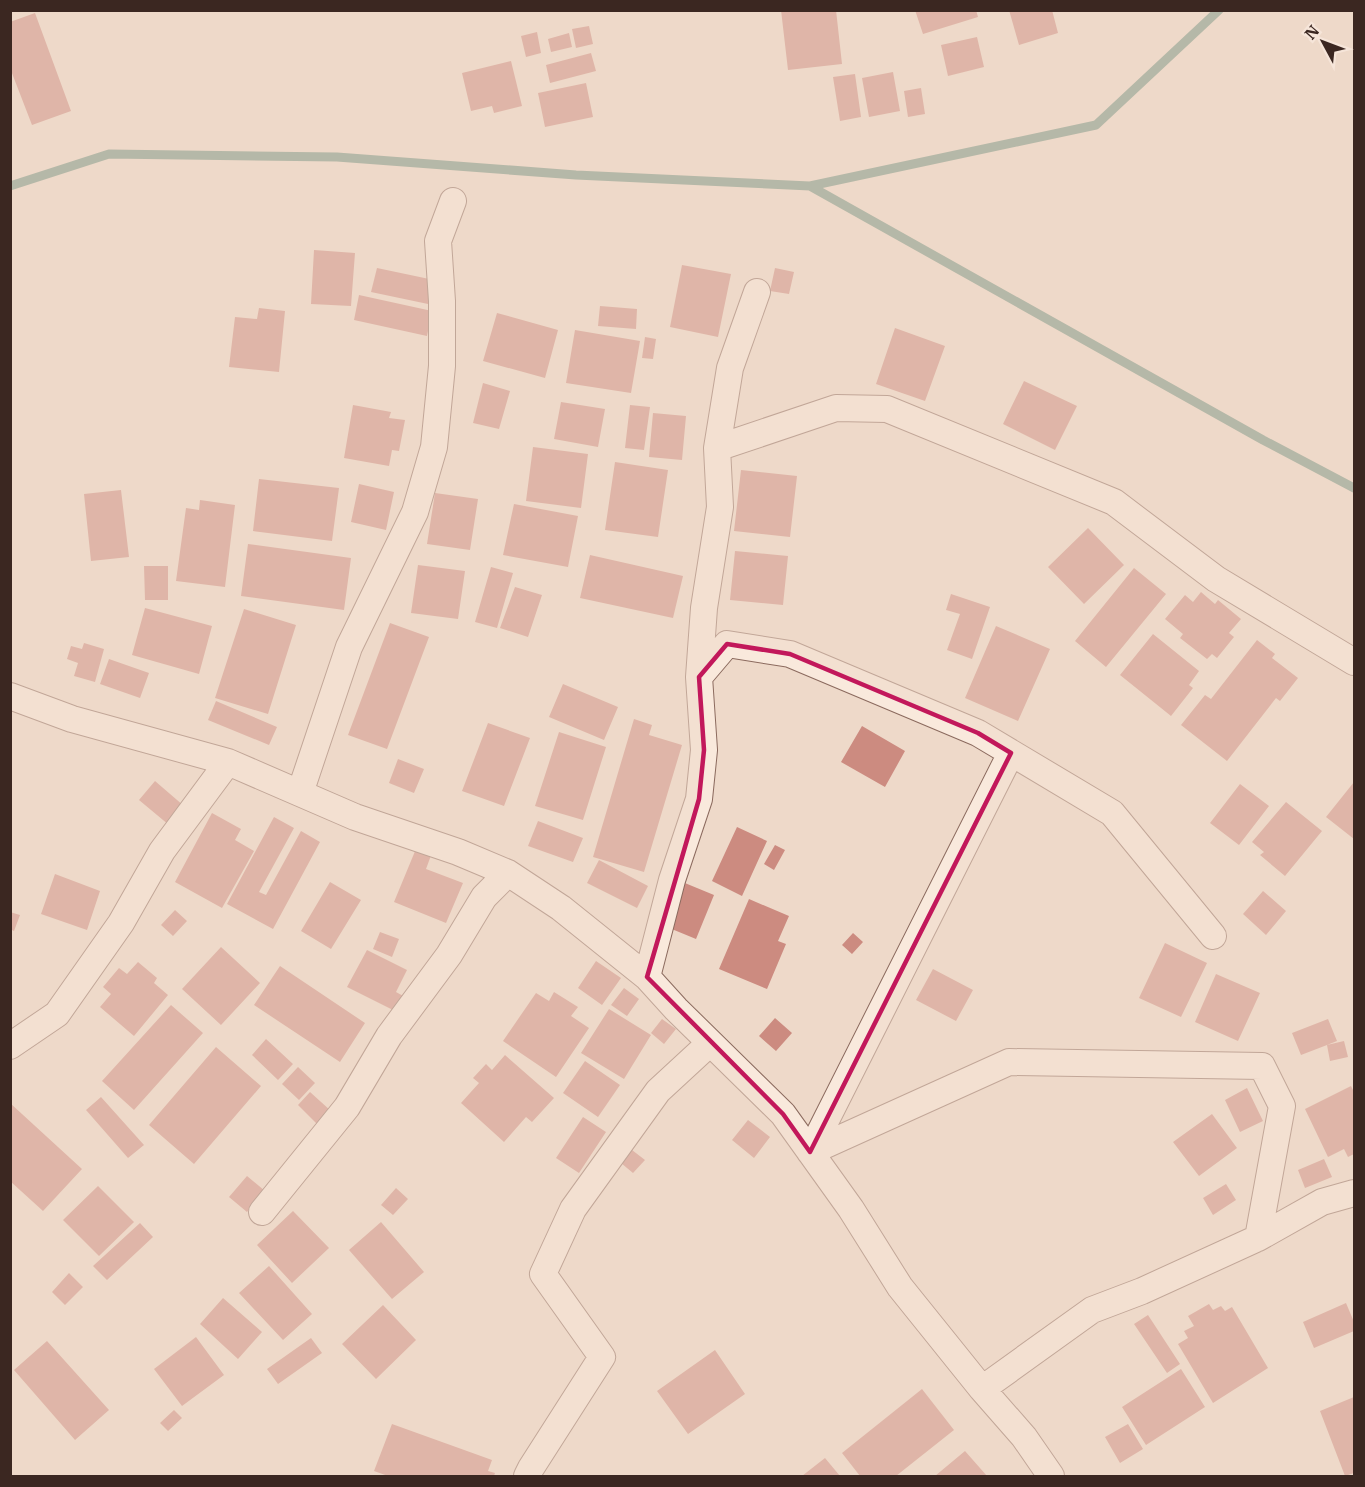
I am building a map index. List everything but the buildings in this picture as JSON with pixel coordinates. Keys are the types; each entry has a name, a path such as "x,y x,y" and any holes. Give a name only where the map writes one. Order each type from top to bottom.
{"street":[{"path":"300,793 349,647 415,512 434,447 442,366 442,300 438,241 453,201"},
{"path":"647,977 672,880 699,799 704,750 699,678 704,608 720,507 717,448 730,368 757,292"},
{"path":"717,448 836,408 887,409 1114,502 1216,579 1354,662"},
{"path":"699,678 727,644 790,654 978,734 1112,813 1213,936"},
{"path":"10,696 72,719 228,762 355,817 458,852 508,873 561,908 647,977 783,1114 851,1209 900,1287 1024,1437 1051,1476"},
{"path":"810,1152 1011,753"},
{"path":"10,1046 57,1014 121,923 162,851 228,762"},
{"path":"262,1212 347,1107 389,1036 449,955 484,897 508,873"},
{"path":"527,1476 602,1357 543,1274 573,1209 658,1091 710,1042"},
{"path":"810,1152 1009,1062 1262,1066 1282,1106 1258,1238"},
{"path":"982,1389 1092,1310 1142,1291 1258,1238 1322,1202 1354,1192"}],"highlighted area":[{"path":"727,644 790,654 978,733 1011,753 810,1152 783,1114 647,977 699,799 704,750 699,677"}],"waterway":[{"path":"10,186 109,154 337,157 576,175 810,186 1096,125 1219,10"},
{"path":"810,186 1263,440 1354,488"}]}
